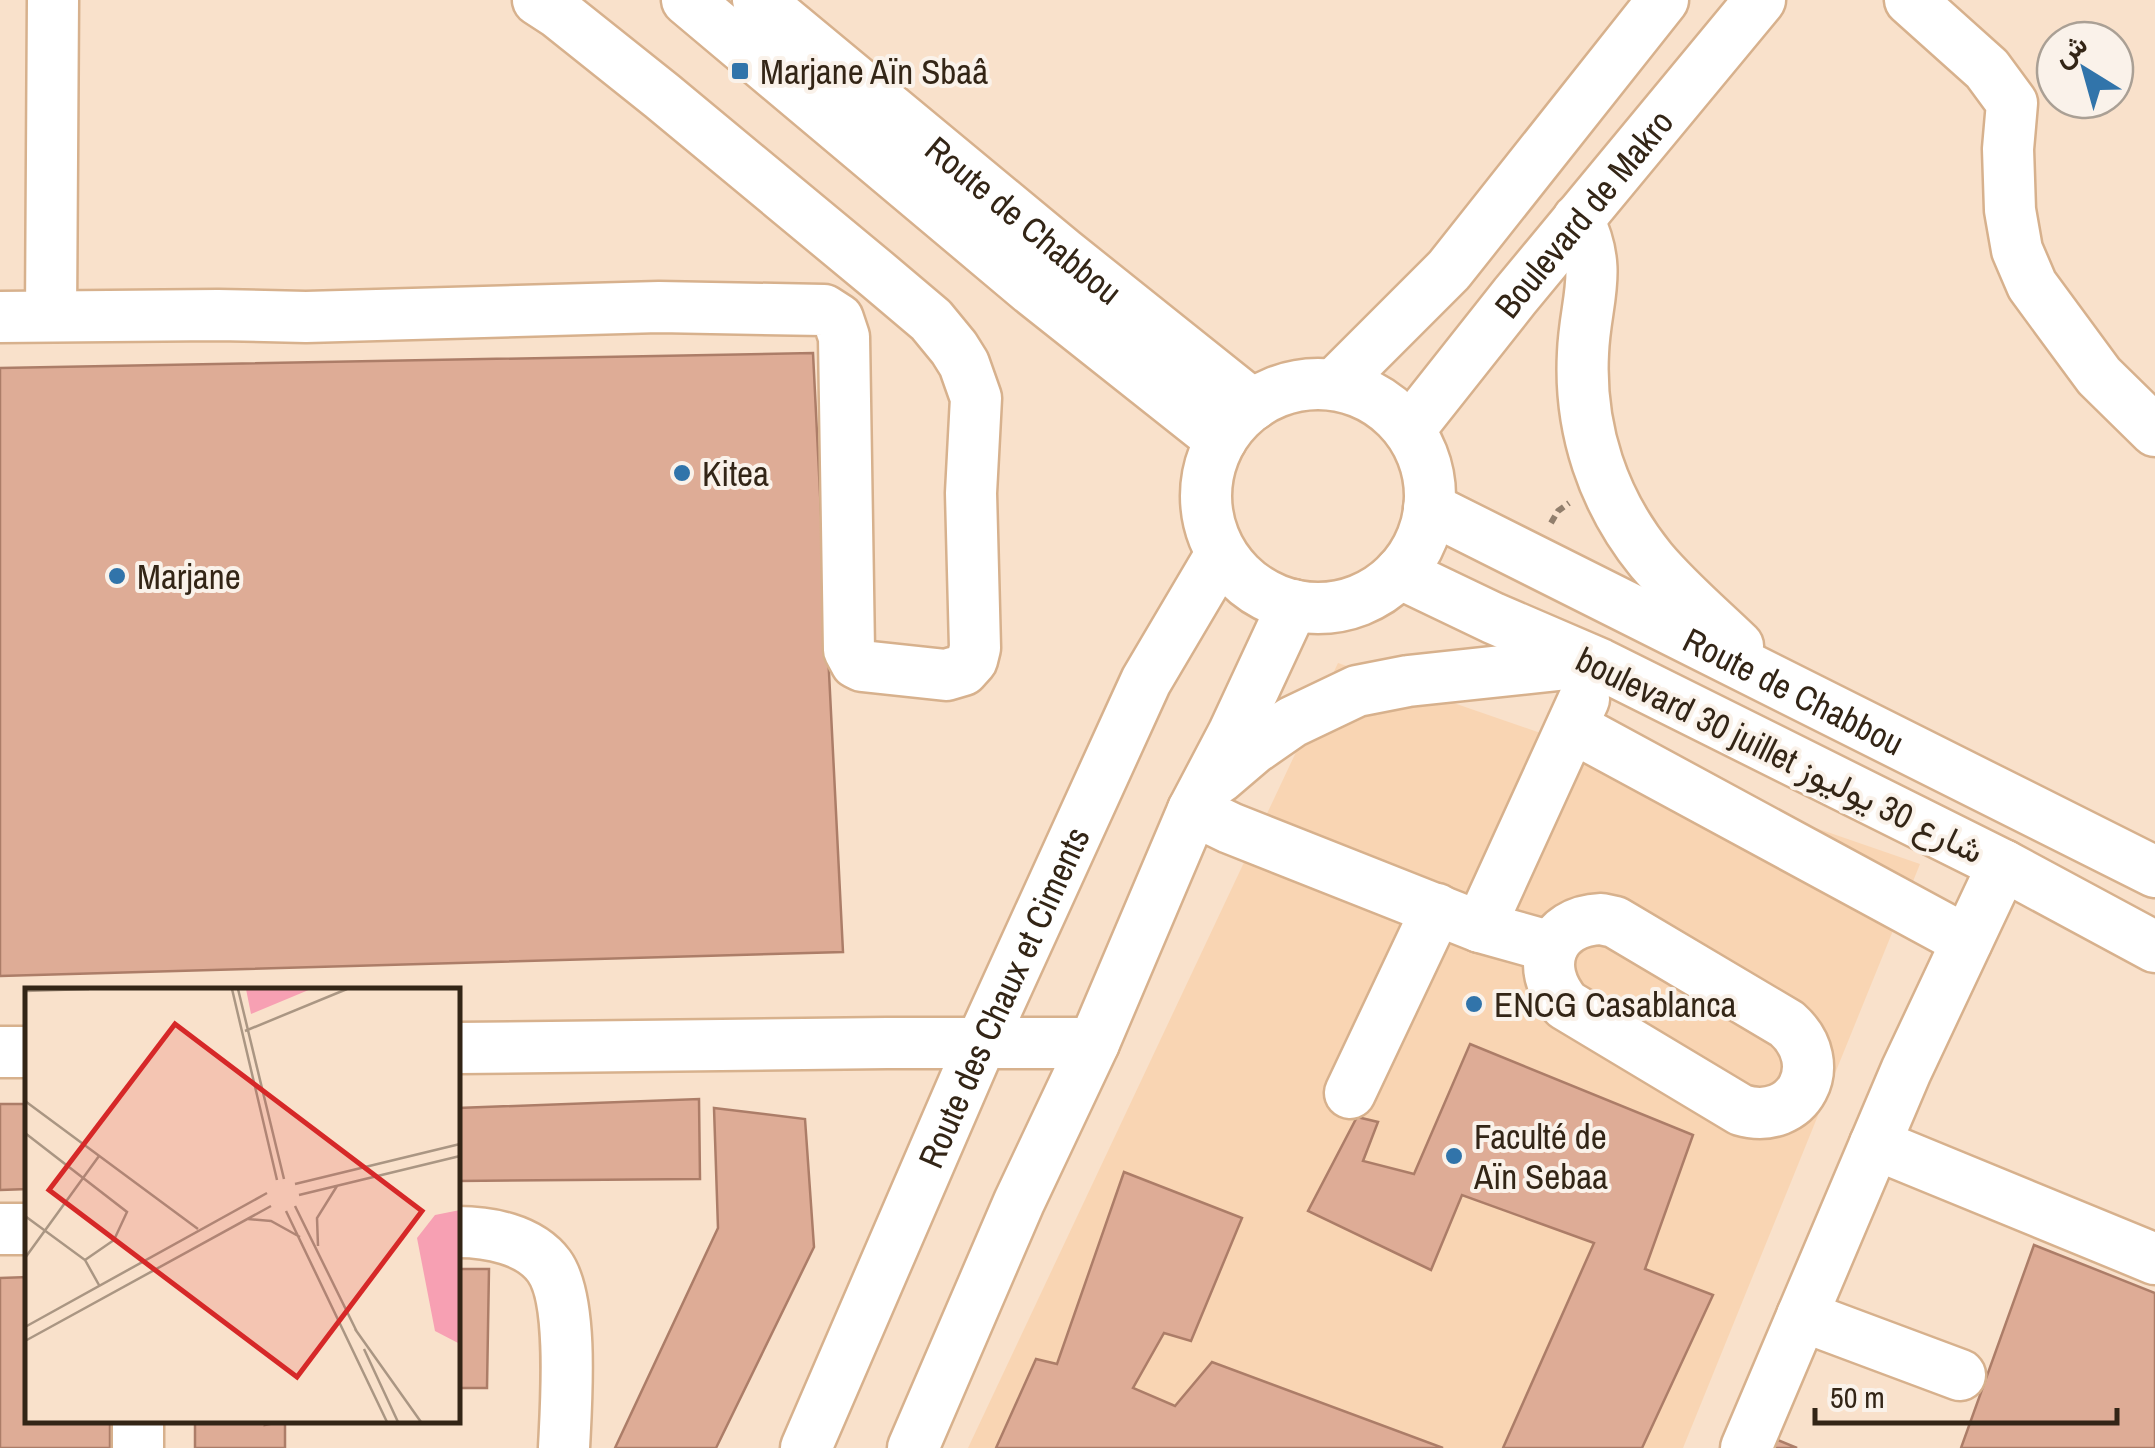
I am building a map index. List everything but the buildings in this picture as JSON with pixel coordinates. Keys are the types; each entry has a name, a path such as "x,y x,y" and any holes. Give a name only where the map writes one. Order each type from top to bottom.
{"street":[{"path":"51,316 53,0"},
{"path":"0,317 306,317 659,307 824,310 838,319 844,337 849,650 856,662 869,667 946,675 964,670 975,648 971,492 976,398 964,364 944,333 879,276 558,12 538,0"},
{"path":"688,0 782,50"},
{"path":"758,0 782,50"},
{"name":"Boulevard de Makro","path":"1335,384 1449,270 1664,0"},
{"name":"Boulevard de Makro","path":"1409,430 1578,218 1760,0"},
{"path":"1910,0 1986,70 2012,103 2008,149 2010,210 2017,250 2032,285 2098,376 2155,432"},
{"name":"Route de Chabbou","path":"782,50 1063,253 1237,422"},
{"path":"1578,218 1586,235 1593,271 1583,348 1584,401 1603,480 1634,537 1654,563 1774,681"},
{"path":"838,319 879,276"},
{"path":"1335,384 1384,404 1409,430 1428,470 1429,508 1423,536 1413,556 1380,591 1339,606 1293,605 1252,587 1221,554 1210,531 1206,481 1213,456 1237,422 1284,388 1335,384"},
{"name":"Route de Chabbou","path":"1429,508 2155,872"},
{"name":"Route des Chaux et Ciments","path":"806,1448 982,1043 1146,681 1221,554"},
{"name":"boulevard 30 juillet شارع 30 يوليوز","path":"1399,573 1597,662 2003,865 2155,947"},
{"path":"913,1448 1197,802 1293,605"},
{"path":"1197,802 1270,736 1356,691 1408,680 1597,662 1572,726 1350,1093"},
{"path":"1572,726 1968,941"},
{"path":"1197,802 1230,828 1459,918 1552,947"},
{"path":"1746,1448 1906,1071 2003,865"},
{"path":"1586,920 1615,922 1787,1024 1806,1046 1808,1075 1803,1088 1783,1109 1754,1114 1741,1110 1566,1005 1549,979 1552,947 1560,935 1586,920"},
{"path":"460,1048 1094,1043"},
{"path":"1875,1144 2155,1260"},
{"path":"460,1232 502,1237 524,1246 550,1266 561,1298 564,1324 564,1448"},
{"path":"1802,1316 1960,1375"}],"shaded area":[{"name":"Faculté de Aïn Sebaa","path":"1338,663 1920,864 1683,1448 968,1448"}],"place":[{"name":"Marjane Aïn Sbaâ","path":"740,71"},
{"name":"Kitea","path":"682,473"},
{"name":"Marjane","path":"117,576"},
{"name":"ENCG Casablanca","path":"1474,1004"},
{"name":"Faculté de Aïn Sebaa","path":"1454,1156"}]}
